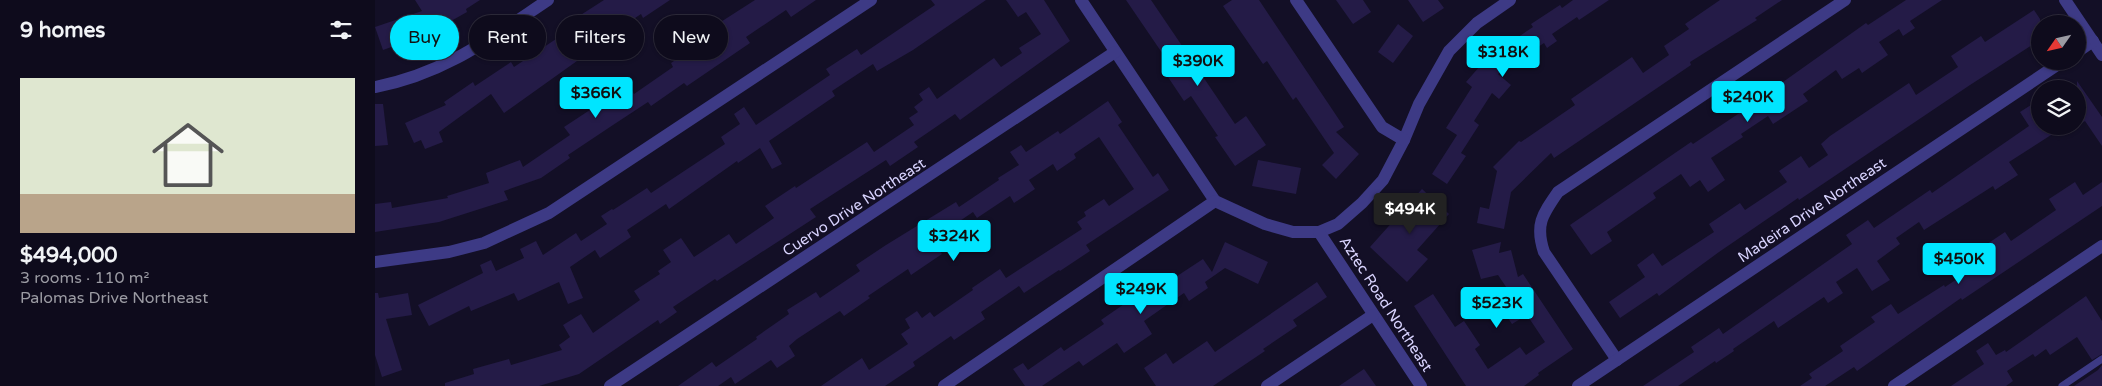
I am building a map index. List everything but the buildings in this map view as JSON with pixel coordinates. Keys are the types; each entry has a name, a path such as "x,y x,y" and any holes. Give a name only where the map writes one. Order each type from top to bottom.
{"street":[{"path":"375,87 405,81 448,63 485,42 548,0"},
{"path":"375,262 449,252 484,242 549,213 585,191 871,0"},
{"path":"944,386 1215,201 1081,0"},
{"path":"1295,0 1382,127 1405,140"},
{"path":"1319,232 1338,224 1362,203 1383,180 1405,140 1419,104 1449,52 1477,23 1511,0"},
{"path":"1617,360 1544,252 1538,234 1543,215 1558,192 1845,0"},
{"path":"2065,0 2102,55"},
{"path":"2086,46 2093,42"},
{"name":"Cuervo Drive Northeast","path":"609,386 1115,52"},
{"name":"Madeira Drive Northeast","path":"1578,386 2050,70"},
{"name":"Aztec Road Northeast","path":"1215,201 1265,224 1293,232 1319,232 1421,386"},
{"path":"1894,386 2102,246"},
{"path":"1267,386 1373,315"}],"lane":[{"path":"2062,386 2102,359"}]}
